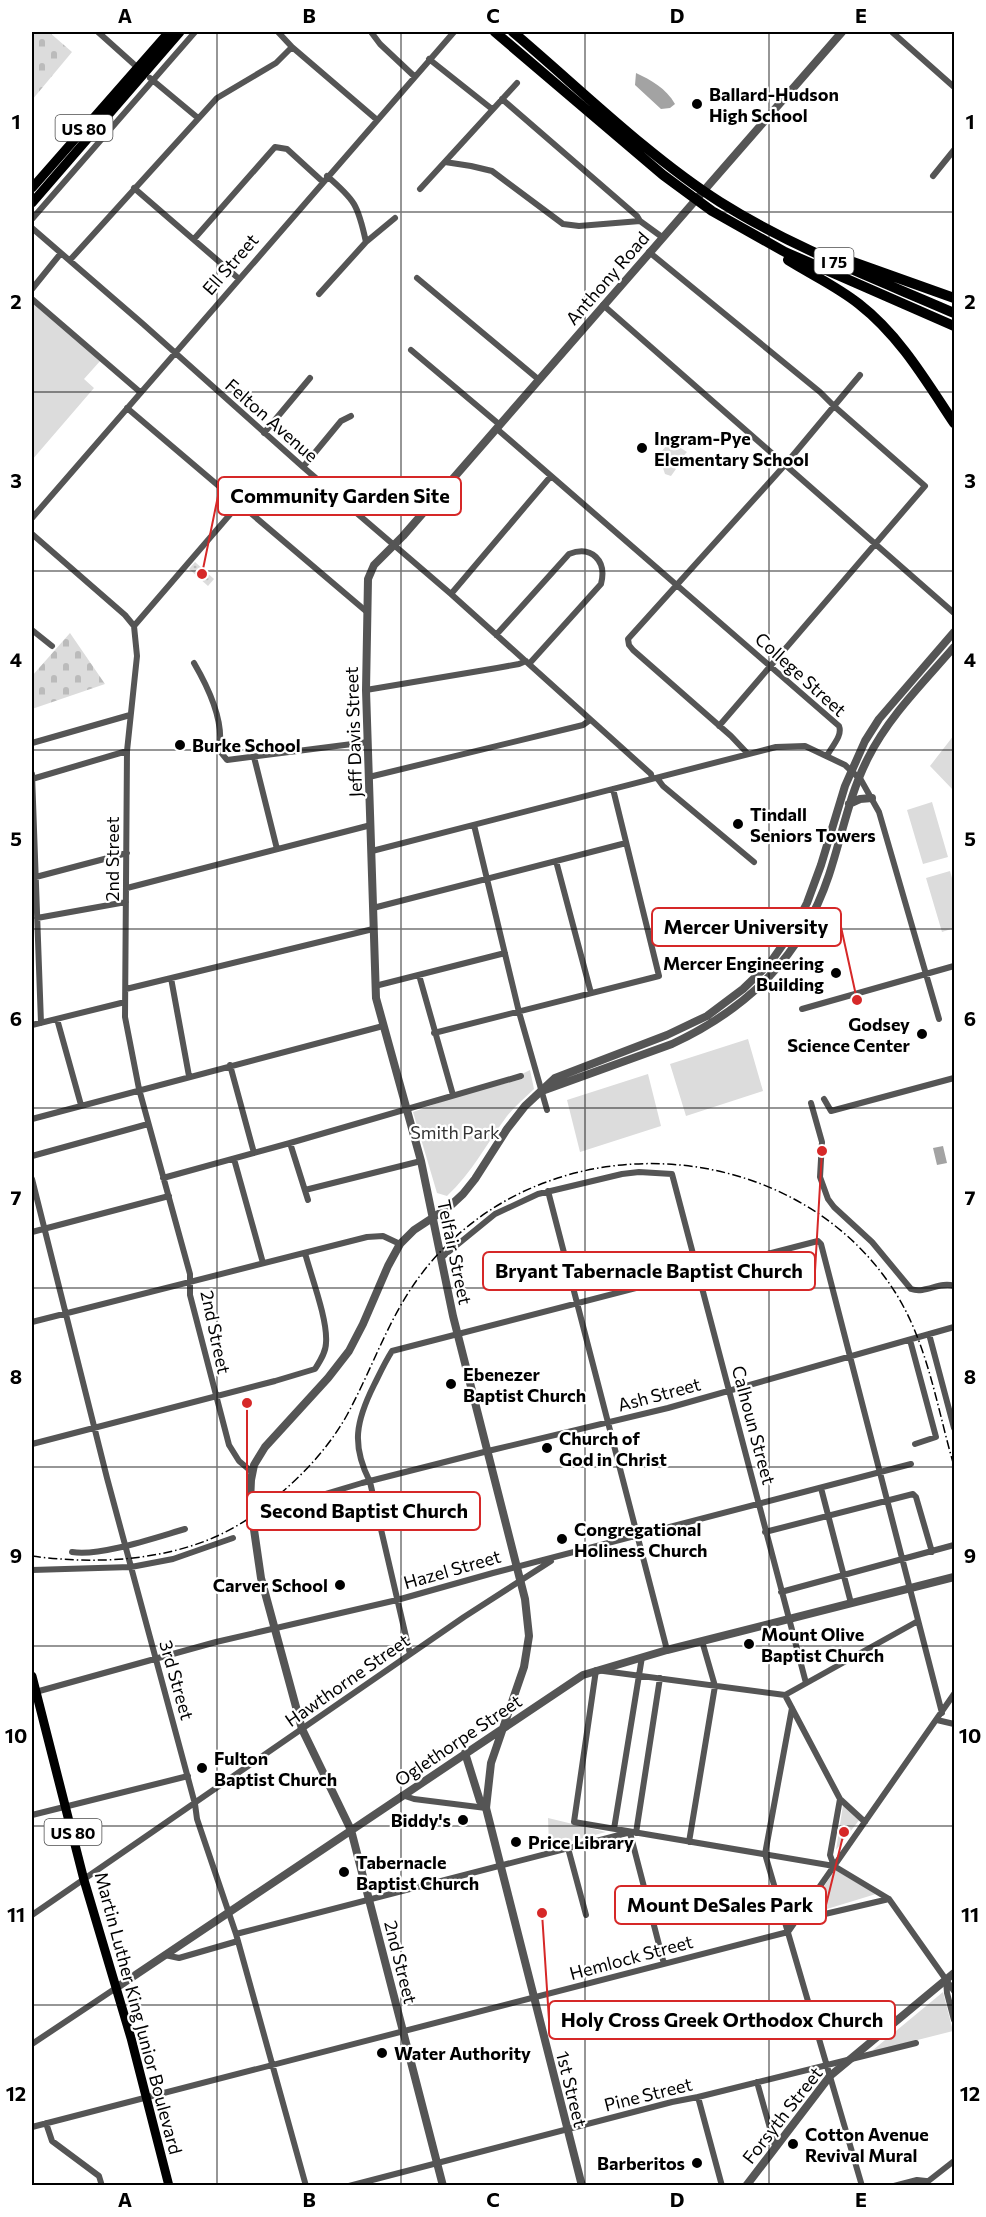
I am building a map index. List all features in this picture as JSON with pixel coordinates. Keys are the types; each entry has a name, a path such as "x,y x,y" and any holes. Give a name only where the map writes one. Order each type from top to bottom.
{"highway":[{"name":"I 75","path":"495,32 680,189 712,211 759,239 811,265 954,326"},
{"name":"I 75","path":"513,32 690,181 718,201 786,239 954,313"},
{"path":"520,32 543,57"},
{"path":"759,239 784,258 857,302 878,320 902,346 954,423"},
{"path":"786,239 954,298"}],"main road":[{"name":"US 80","path":"32,203 140,73 144,59 169,32"},
{"name":"US 80","path":"32,189 180,32"},
{"name":"Martin Luther King Junior Boulevard","path":"32,1676 33,1692 169,2186"}],"street":[{"path":"98,32 140,73 153,80 198,118"},
{"path":"32,219 195,32"},
{"path":"278,32 292,47 376,119"},
{"path":"371,32 380,44 414,76"},
{"name":"Ell Street","path":"32,518 376,119 454,32"},
{"name":"Anthony Road","path":"394,545 842,32"},
{"path":"892,32 954,87"},
{"path":"70,260 218,98 276,63 292,47"},
{"path":"429,59 492,109"},
{"path":"420,189 517,82"},
{"path":"502,99 640,221 662,237"},
{"path":"194,239 274,147 287,149 349,195 358,210 366,242"},
{"path":"933,176 954,150"},
{"path":"445,162 471,165 492,171 563,224 640,221"},
{"path":"134,188 238,278"},
{"path":"319,294 366,242 395,218"},
{"name":"Felton Avenue","path":"32,228 451,594 663,786 754,862"},
{"path":"650,252 820,392 834,407 925,486 719,726"},
{"path":"32,289 61,253"},
{"path":"417,278 538,380"},
{"path":"32,299 140,392"},
{"path":"603,305 954,613"},
{"name":"College Street","path":"411,350 551,476 839,726 841,730 827,756"},
{"path":"748,754 633,650 628,643 629,637 784,466 860,375"},
{"path":"264,433 310,378"},
{"path":"127,408 368,612"},
{"path":"303,467 341,421 351,416"},
{"path":"451,594 551,476"},
{"path":"32,534 125,615 134,626 239,504"},
{"name":"Jeff Davis Street","path":"374,929 366,690 368,579 370,570 394,545"},
{"path":"366,690 527,663 601,584 603,570 601,563 594,555 583,552 569,554 496,635"},
{"name":"2nd Street","path":"134,626 137,656 127,751 126,989 124,1002 139,1089 191,1281 190,1295 232,1451 238,1461 252,1472 250,1502 261,1578 303,1729 351,1830 443,2186"},
{"path":"32,630 52,646"},
{"path":"252,1472 266,1447 349,1351 400,1244 414,1230 449,1207 463,1194 525,1106 555,1078 692,1024 719,1008 754,979 779,950 807,903 851,770 879,719 954,632"},
{"path":"540,1092 692,1034 724,1016 756,991 788,955 813,914 829,874 849,804 868,758 889,724 954,647"},
{"path":"194,663 204,680 213,705 221,739 219,750 227,760 368,742"},
{"path":"32,743 130,715"},
{"path":"369,777 583,725 590,720"},
{"path":"372,851 776,747 799,745 827,756 851,770 872,798 882,823 939,1019"},
{"path":"41,1023 32,777 127,751"},
{"path":"254,757 277,849"},
{"path":"434,1033 659,976 613,789"},
{"path":"849,804 860,799 872,798"},
{"path":"127,888 370,825"},
{"path":"474,825 519,1012 547,1110"},
{"path":"373,908 626,843"},
{"path":"34,877 127,853"},
{"path":"556,861 591,993"},
{"path":"37,918 126,902"},
{"path":"126,989 374,929"},
{"name":"Telfair Street","path":"374,929 375,986 383,1026 421,1161 458,1334 520,1580"},
{"path":"375,986 506,953"},
{"path":"802,1009 954,966"},
{"path":"419,975 453,1095"},
{"path":"171,978 189,1076"},
{"path":"32,1025 124,1002"},
{"path":"57,1019 81,1105"},
{"path":"32,1119 383,1026"},
{"path":"230,1065 254,1153"},
{"path":"163,1178 521,1076"},
{"path":"824,1099 831,1111 954,1078"},
{"path":"811,1103 822,1142 819,1168 822,1184 834,1207 866,1236 911,1289 920,1291 944,1285 954,1286"},
{"path":"32,1156 148,1124"},
{"path":"290,1143 308,1200"},
{"path":"234,1159 263,1263"},
{"path":"305,1190 421,1161"},
{"name":"Calhoun Street","path":"548,1191 622,1174 639,1172 672,1174 806,1683"},
{"name":"3rd Street","path":"32,1179 94,1428 188,1776 197,1819 230,1912 306,2186"},
{"path":"441,1258 495,1214 548,1191 667,1650"},
{"path":"32,1232 169,1196"},
{"path":"32,1322 376,1235 384,1236 400,1244"},
{"path":"410,1654 370,1482 360,1462 357,1434 359,1419 384,1363 392,1351 815,1241 821,1244 942,1713"},
{"path":"32,1443 315,1369 326,1343 325,1327 305,1253"},
{"name":"Ash Street","path":"267,1516 295,1503 370,1482 729,1390 954,1327"},
{"path":"930,1334 954,1428"},
{"path":"910,1340 936,1437 915,1444"},
{"name":"Hazel Street","path":"33,1692 155,1658 397,1600 517,1566 911,1464"},
{"path":"821,1488 851,1603"},
{"path":"765,1532 915,1495 932,1552"},
{"path":"72,1552 84,1553 126,1546 185,1529"},
{"path":"32,1570 131,1567 173,1559 233,1538"},
{"path":"781,1592 954,1545"},
{"name":"Hawthorne Street","path":"32,1916 410,1654 520,1580 562,1556"},
{"name":"Oglethorpe Street","path":"32,2044 582,1675 667,1650 954,1577"},
{"name":"1st Street","path":"520,1580 529,1635 524,1667 491,1763 486,1808 582,2186"},
{"path":"918,1621 785,1695 596,1670 574,1822 834,1866 889,1899 954,1991"},
{"path":"689,1842 715,1686 702,1641"},
{"path":"614,1829 642,1658"},
{"path":"660,1678 633,1833 664,1964"},
{"path":"788,1932 954,1694"},
{"path":"785,1695 840,1799 865,1822"},
{"path":"513,1701 519,1710 527,1712"},
{"path":"792,1708 765,1854 862,2186"},
{"path":"937,1720 954,1724"},
{"path":"465,1753 480,1801 486,1808"},
{"path":"32,1815 188,1776"},
{"path":"402,1795 414,1799 486,1808"},
{"path":"834,1866 830,1855 840,1799"},
{"path":"236,1934 633,1833"},
{"path":"568,1848 586,1915"},
{"path":"795,1922 889,1899"},
{"name":"Hemlock Street","path":"32,2127 788,1932"},
{"path":"165,1955 179,1958 238,1941"},
{"name":"Forsyth Street","path":"746,2186 830,2076 954,1973"},
{"path":"946,1979 954,2020"},
{"name":"Pine Street","path":"350,2186 672,2102 916,2043"},
{"path":"757,2082 775,2146"},
{"path":"699,2097 722,2186"},
{"path":"46,2123 52,2141 99,2176 102,2186"},
{"path":"894,2186 917,2180 924,2183 954,2161"}],"green space":[{"path":"32,32 49,32 72,52 32,100"},
{"path":"32,299 101,360 84,379 94,388 32,460"},
{"path":"670,441 687,452 676,464 662,451"},
{"path":"665,460 676,469 671,476 665,474 661,462"},
{"path":"195,562 214,579 208,586 189,569"},
{"path":"70,633 105,684 32,709 32,676"},
{"path":"954,735 954,791 930,766"},
{"path":"932,802 948,857 923,864 907,810"},
{"path":"950,871 954,885 954,928 942,932 926,878"},
{"path":"748,1039 763,1091 686,1116 670,1064"},
{"name":"Smith Park","path":"530,1070 534,1089 507,1116 472,1168 456,1187 447,1196 437,1193 413,1112 460,1095 523,1079 522,1074"},
{"path":"648,1074 661,1126 580,1152 567,1100"},
{"path":"843,1805 860,1819 836,1850"},
{"path":"548,1818 606,1832 549,1847"},
{"path":"835,1870 876,1894 804,1916"},
{"path":"943,1992 953,2031 873,2050"}],"shaded area":[{"path":"636,73 663,89 675,104 670,108 661,109 635,85"},
{"path":"943,1146 947,1163 937,1165 933,1148"}],"railway":[{"path":"32,1556 88,1560 117,1559 175,1551 228,1531 252,1516 305,1471 328,1444 347,1415 389,1327 413,1285 446,1246 497,1206 555,1179 618,1165 681,1165 744,1178 802,1203 853,1242 895,1292 916,1333 954,1466"}],"place":[{"name":"Ballard-Hudson High School","path":"697,104"},
{"name":"Ingram-Pye Elementary School","path":"642,448"},
{"name":"Community Garden Site","path":"202,574"},
{"name":"Burke School","path":"180,745"},
{"name":"Tindall Seniors Towers","path":"738,824"},
{"name":"Mercer Engineering Building","path":"836,973"},
{"name":"Mercer University","path":"857,1000"},
{"name":"Godsey Science Center","path":"922,1034"},
{"name":"Bryant Tabernacle Baptist Church","path":"822,1151"},
{"name":"Ebenezer Baptist Church","path":"451,1384"},
{"name":"Second Baptist Church","path":"247,1403"},
{"name":"Church of God in Christ","path":"547,1448"},
{"name":"Congregational Holiness Church","path":"562,1539"},
{"name":"Carver School","path":"340,1585"},
{"name":"Mount Olive Baptist Church","path":"749,1644"},
{"name":"Fulton Baptist Church","path":"202,1768"},
{"name":"Biddy's","path":"463,1820"},
{"name":"Mount DeSales Park","path":"844,1832"},
{"name":"Price Library","path":"516,1842"},
{"name":"Tabernacle Baptist Church","path":"344,1872"},
{"name":"Holy Cross Greek Orthodox Church","path":"542,1913"},
{"name":"Water Authority","path":"382,2053"},
{"name":"Cotton Avenue Revival Mural","path":"793,2144"},
{"name":"Barberitos","path":"697,2163"}]}
